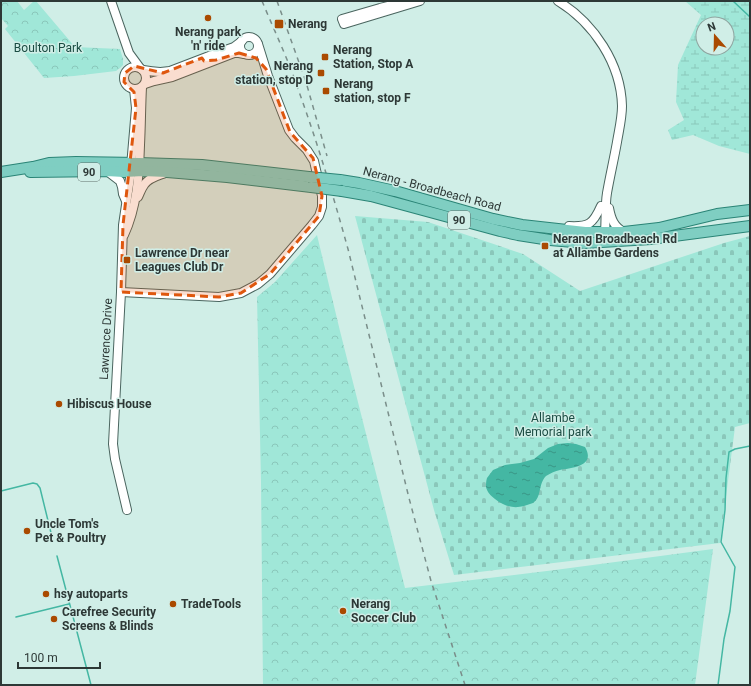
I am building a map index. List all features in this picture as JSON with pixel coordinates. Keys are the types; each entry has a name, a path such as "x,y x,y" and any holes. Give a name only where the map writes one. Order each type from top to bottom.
{"main road":[{"name":"Nerang - Broadbeach Road","path":"5,171 49,163 76,162 227,177 310,182 340,180 395,191 493,219 522,225 585,232 624,232 659,228 717,214 750,210"},
{"name":"Nerang - Broadbeach Road","path":"5,171 107,172 135,168 202,165 310,182 342,191 371,196 500,231 550,240 585,242 651,239 750,226"}],"street":[{"path":"111,1 129,53 146,76 146,81 143,86 135,168"},
{"path":"408,1 380,8 343,21 420,1"},
{"path":"558,1 581,18 594,33 606,51 615,70 619,86 622,105 621,121 607,195 602,232"},
{"path":"121,292 219,297 241,293 258,284 270,274 319,216 322,207 322,196 314,161 308,150 290,132 256,41 251,38 246,38 236,46 170,71 154,72 134,66 127,69"},
{"path":"242,42 240,45 241,49 247,55"},
{"path":"247,55 256,52 258,44"},
{"path":"129,53 124,82 126,86 134,90 139,89 154,80 172,77 235,53 257,58 266,69"},
{"path":"202,58 205,61 210,59 219,59"},
{"path":"134,90 136,108 135,168"},
{"path":"522,225 579,227 587,225 593,220 598,214 601,206 606,176 618,137"},
{"name":"Lawrence Drive","path":"128,510 117,469 114,448 122,240 128,227 135,168"},
{"path":"107,172 120,181 123,194 130,202 139,196 144,184 150,179 167,172"},
{"path":"607,195 610,212 614,223 618,229 624,232"},
{"path":"601,206 602,232"}],"highlighted area":[{"path":"239,53 256,58 266,69 290,132 313,158 322,196 319,216 270,274 241,293 219,297 121,292 123,225 136,108 134,92 124,82 125,73 134,66 163,73 202,58 204,61 216,60"}],"green space":[{"name":"Boulton Park","path":"1,1 17,1 24,10 36,1 75,47 120,49 123,65 116,71 44,78 5,29 8,26 1,18"},
{"path":"685,1 750,1 750,154 719,146 693,135 672,140 668,130 684,120 676,102 678,65 695,28 695,56 735,56 735,16 701,16"},
{"name":"Allambe Memorial park","path":"355,216 428,222 523,254 580,291 724,243 750,236 750,423 735,427 720,543 454,575 434,510"},
{"path":"317,235 405,588 713,549 695,685 263,685 257,297 275,282"}],"water":[{"path":"568,443 585,447 588,453 588,458 582,465 556,471 546,476 542,483 538,497 533,503 520,507 509,506 492,497 488,492 486,480 493,470 505,465 534,459 548,448 558,444"}],"waterway":[{"path":"733,1 750,17"},
{"path":"718,685 724,639 730,611 735,567 721,542 729,452 735,449 750,446"},
{"path":"1,491 33,483 37,484 40,488 52,537"},
{"path":"57,556 91,685"},
{"path":"16,617 69,604"}],"railway":[{"path":"262,1 294,78 331,188 348,249 409,498 431,581 465,685"},
{"path":"277,1 306,82 327,156"}],"place":[{"name":"Nerang park 'n' ride","path":"208,18"},
{"name":"Nerang","path":"279,24"},
{"name":"Nerang Station, Stop A","path":"325,57"},
{"name":"Nerang station, stop D","path":"321,73"},
{"name":"Nerang station, stop F","path":"326,91"},
{"name":"Nerang Broadbeach Rd at Allambe Gardens","path":"545,246"},
{"name":"Lawrence Dr near Leagues Club Dr","path":"127,260"},
{"name":"Hibiscus House","path":"59,404"},
{"name":"Uncle Tom's Pet & Poultry","path":"27,531"},
{"name":"hsy autoparts","path":"46,594"},
{"name":"TradeTools","path":"173,604"},
{"name":"Nerang Soccer Club","path":"343,611"},
{"name":"Carefree Security Screens & Blinds","path":"54,619"}]}
